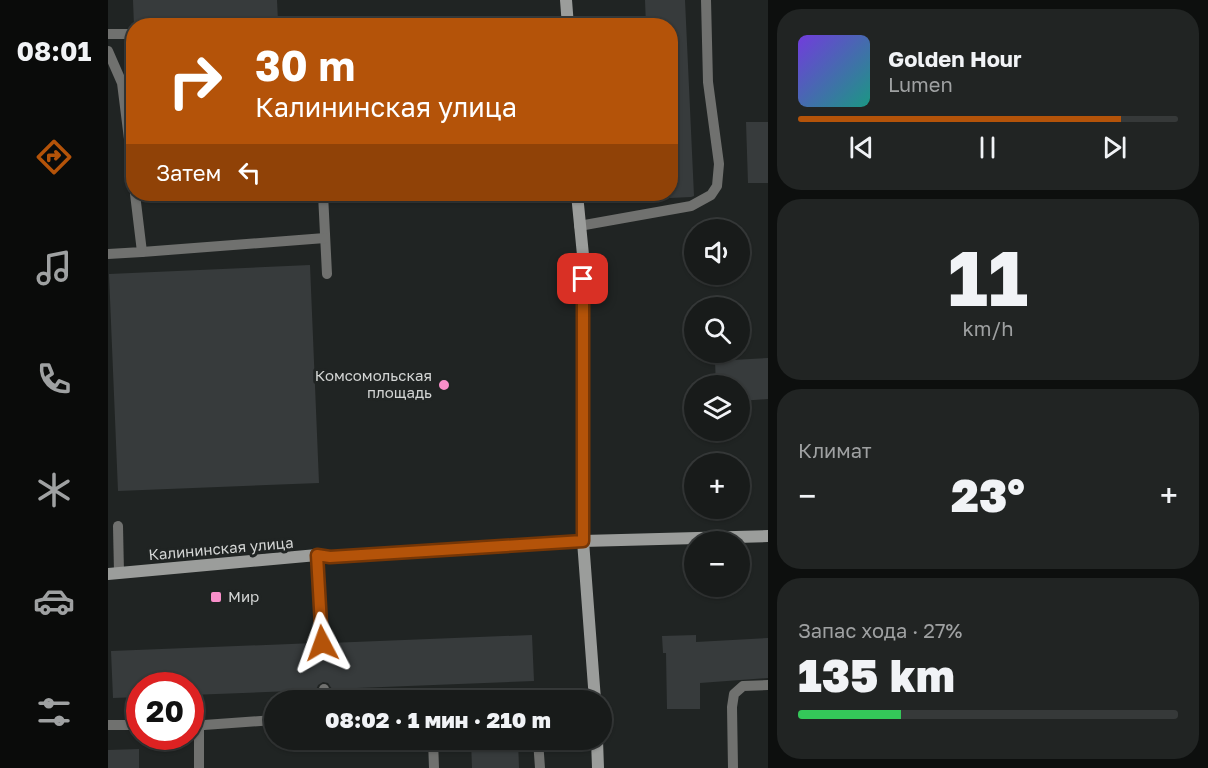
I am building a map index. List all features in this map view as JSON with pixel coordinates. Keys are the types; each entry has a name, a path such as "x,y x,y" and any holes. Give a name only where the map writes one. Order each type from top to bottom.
{"main road":[{"path":"566,0 567,18"},
{"path":"577,201 583,255 583,541 594,690"},
{"name":"Калининская улица","path":"114,573 317,555 330,557 583,541 768,536"},
{"path":"597,750 598,768"}],"lane":[{"path":"579,226 691,206 711,195 717,186 719,164 708,82 706,0"},
{"path":"108,34 126,34"},
{"path":"108,51 122,83 126,115"},
{"path":"136,201 142,252"},
{"path":"323,201 327,274"},
{"path":"108,254 325,238"},
{"path":"114,573 118,526"},
{"path":"317,555 322,643"},
{"path":"733,768 732,707 734,694 742,686 768,685"},
{"path":"204,725 264,721"},
{"path":"108,725 126,725"},
{"path":"197,750 199,768"},
{"path":"433,750 434,768"},
{"path":"539,750 540,768"}],"building":[{"path":"133,0 277,0 278,18 134,18"},
{"path":"645,0 685,0 694,196 691,197 678,198 678,18 646,18"},
{"path":"746,122 768,122 768,183 748,183"},
{"path":"310,265 319,483 118,491 109,274"},
{"path":"768,358 768,399 750,400 750,375 716,375 715,363 750,363 750,359"},
{"path":"532,635 534,681 332,689 328,683 323,682 316,690 264,690 264,692 204,694 204,672 126,672 126,698 113,698 111,651 315,643 316,648 322,650 327,649 329,643"},
{"path":"696,635 696,642 768,638 768,678 700,683 700,709 667,709 666,653 663,653 662,636"},
{"path":"108,750 139,750 139,768 108,768"},
{"path":"471,750 518,750 519,768 472,768"}],"place":[{"name":"Комсомольская площадь","path":"444,385"},
{"name":"Мир","path":"216,597"}],"route":[{"path":"322,643 317,555 330,557 583,541 583,279"}]}
